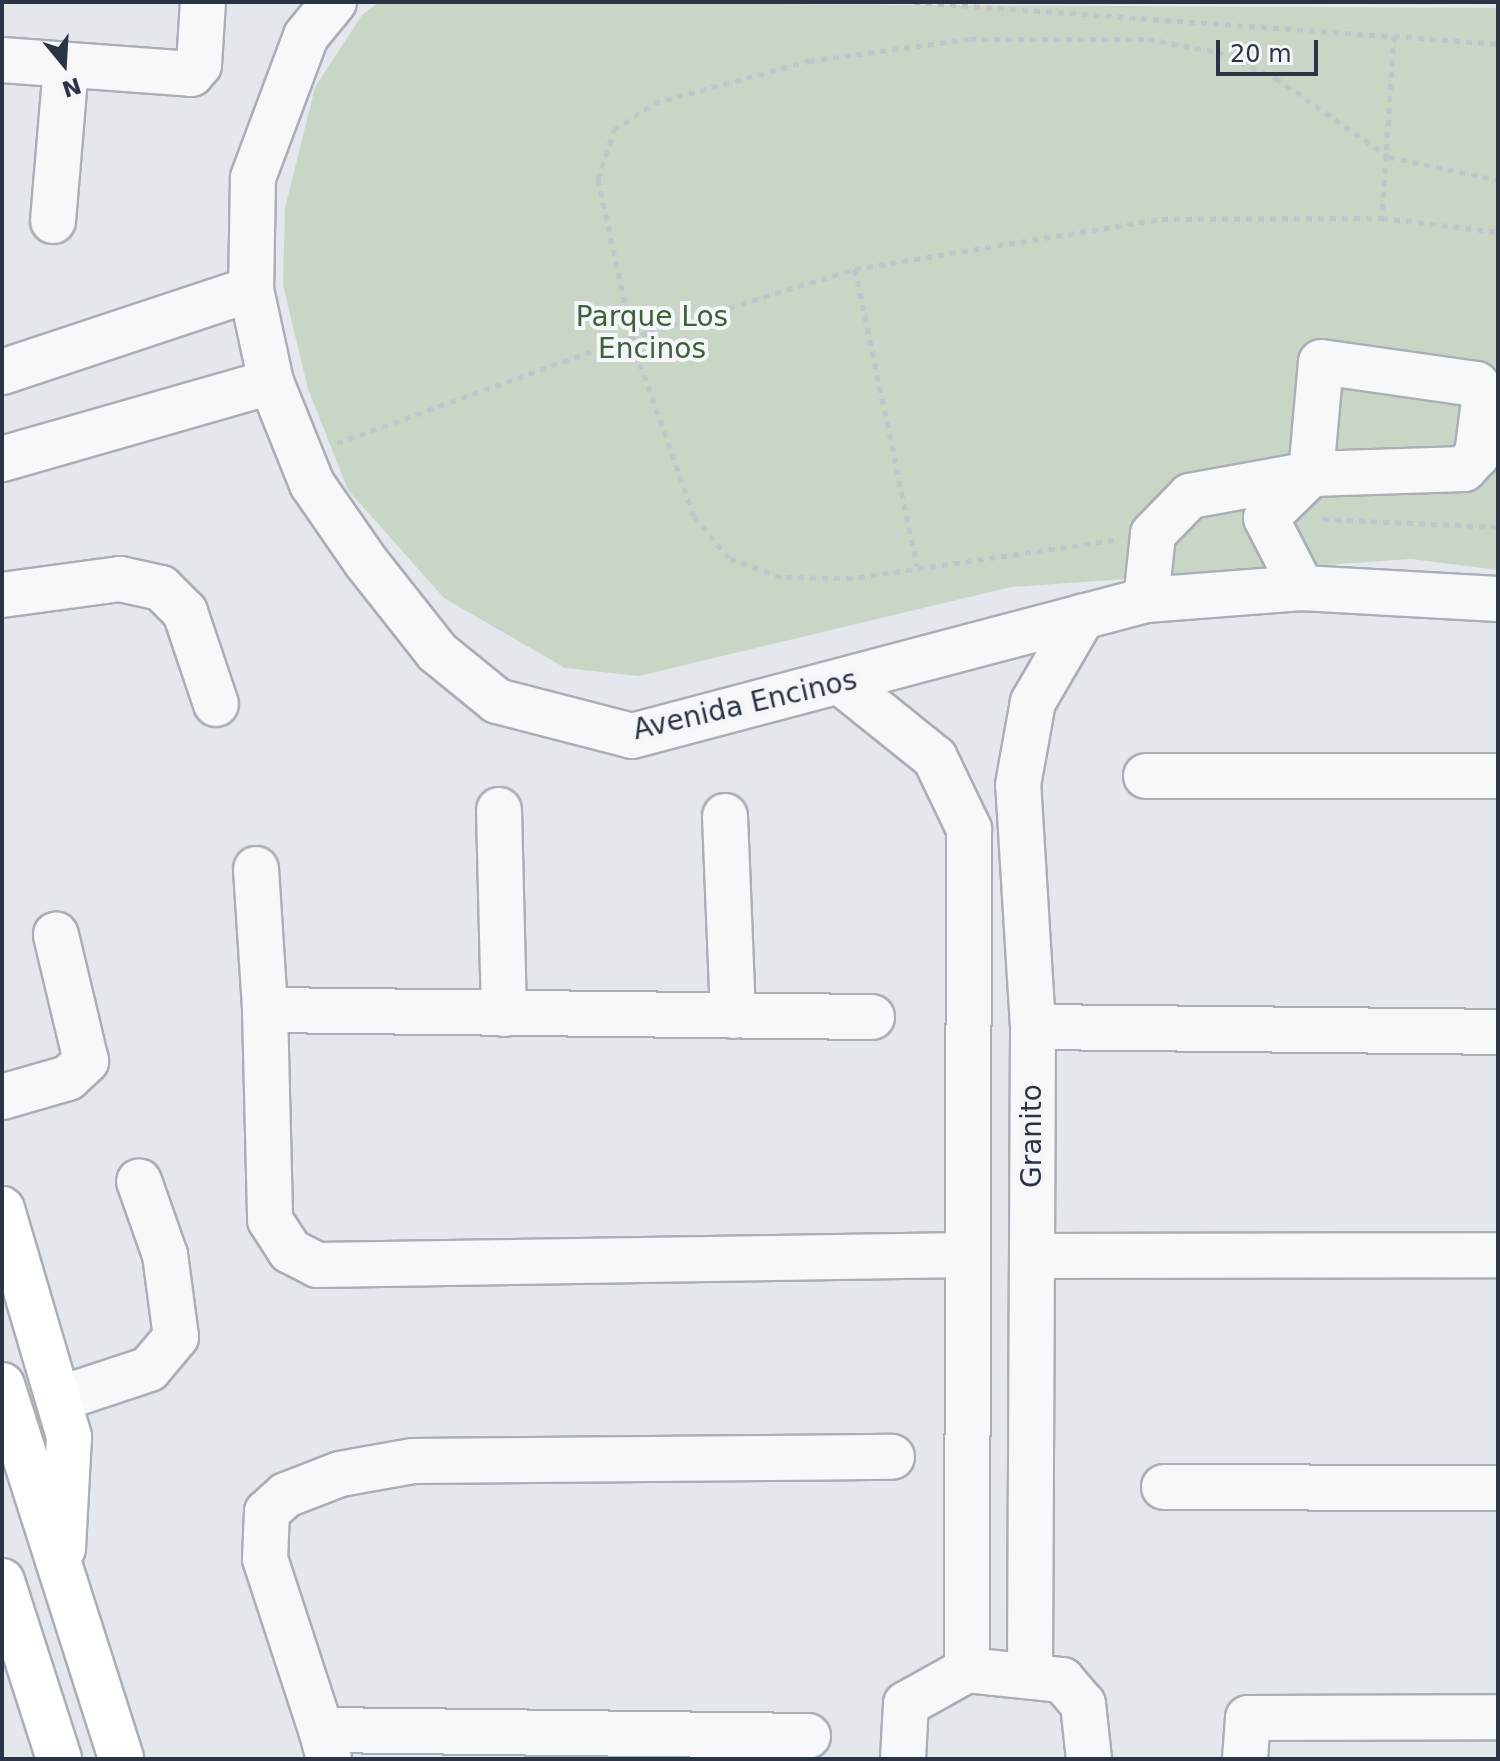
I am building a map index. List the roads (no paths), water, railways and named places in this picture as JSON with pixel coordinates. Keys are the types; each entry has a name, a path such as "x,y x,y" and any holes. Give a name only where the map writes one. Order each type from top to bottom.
{"main road":[{"path":"2,1209 59,1399 70,1467 61,1563"},
{"path":"2,1385 121,1759"},
{"path":"2,1581 11,1645 59,1759"}],"street":[{"path":"2,60 191,74 199,65 203,2"},
{"name":"Avenida Encinos","path":"334,2 306,36 253,178 251,289 271,382 301,455 366,562 437,652 497,701 632,736 843,684 1146,600 1302,588 1498,599"},
{"path":"53,221 66,66"},
{"path":"2,372 251,289"},
{"path":"2,459 271,382"},
{"path":"1146,600 1153,534 1190,496 1311,474 1266,518 1302,588"},
{"path":"2,595 120,579 161,588 185,612 216,704"},
{"name":"Granito","path":"1030,1672 1033,1027 1018,785 1033,702 1083,616"},
{"path":"843,684 935,758 969,829 967,1670"},
{"path":"1146,776 1498,776"},
{"path":"499,810 504,1014"},
{"path":"725,816 733,1016"},
{"path":"256,869 265,1010 270,1220 290,1251 317,1265 968,1255"},
{"path":"2,1097 68,1078 86,1061 56,935"},
{"path":"265,1010 872,1017"},
{"path":"1033,1027 1498,1032"},
{"path":"59,1399 149,1369 176,1337 165,1255 139,1181"},
{"path":"1032,1256 1498,1255"},
{"path":"808,1736 325,1745 265,1559 267,1512 286,1495 340,1474 413,1461 892,1457"},
{"path":"1164,1487 1498,1488"},
{"path":"903,1759 906,1704 967,1670 1030,1672 1062,1680 1083,1704 1089,1759"},
{"path":"1245,1759 1248,1718 1498,1717"}],"park label":[{"name":"Parque Los Encinos","path":"652,333"}]}
